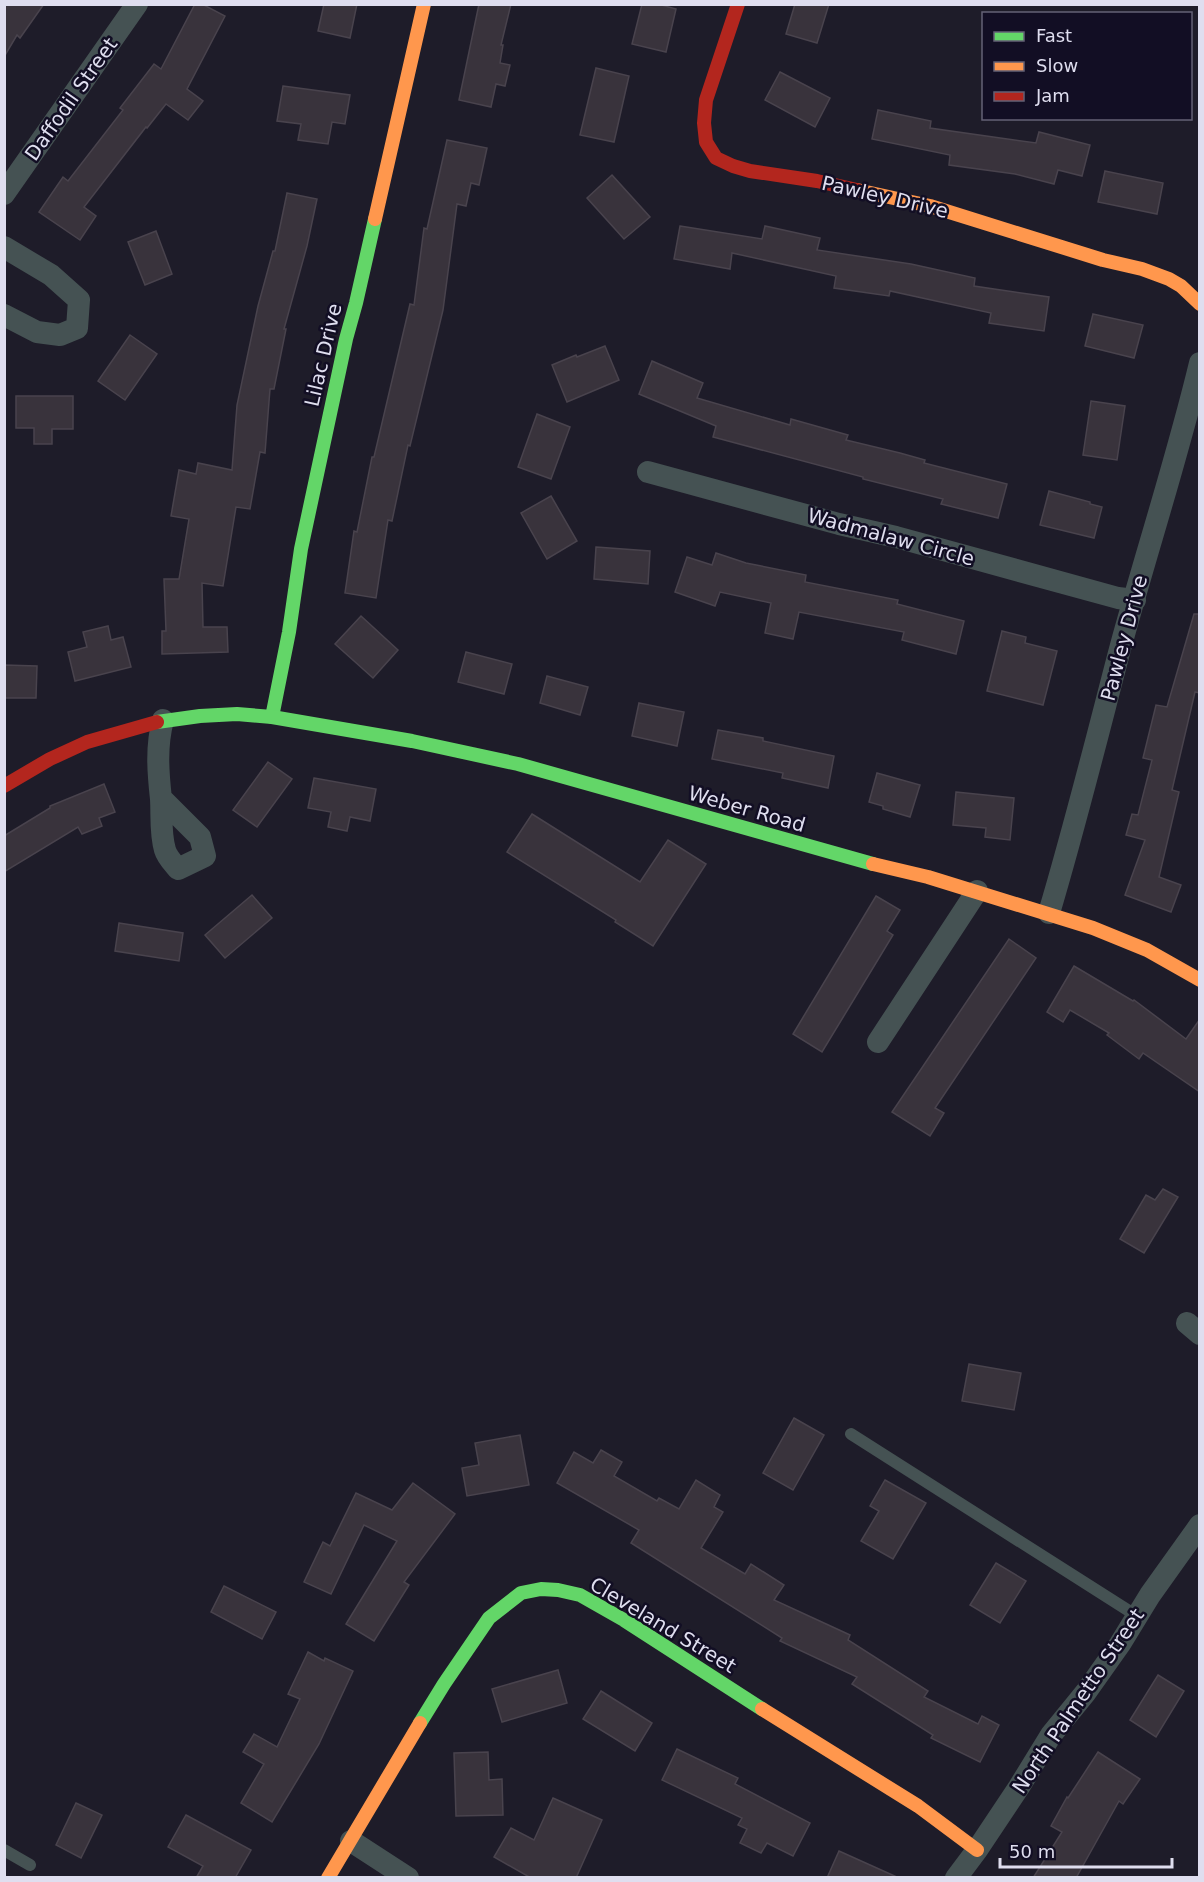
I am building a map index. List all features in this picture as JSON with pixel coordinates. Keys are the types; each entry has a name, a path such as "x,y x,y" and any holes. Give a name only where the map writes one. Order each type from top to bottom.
{"street":[{"name":"Daffodil Street","path":"4,194 136,4"},
{"name":"Lilac Drive","path":"272,717 289,632 301,549 346,339 424,4"},
{"name":"Pawley Drive","path":"738,4 706,100 704,123 706,142 716,158 750,171 817,181 930,206 1103,260 1127,265 1172,281 1189,291 1200,304"},
{"path":"4,247 51,275 79,300 77,328 60,335 37,332 4,315"},
{"name":"Pawley Drive","path":"1049,913 1076,823 1093,749 1200,363"},
{"name":"Wadmalaw Circle","path":"648,472 1118,598 1135,600"},
{"name":"Weber Road","path":"4,786 50,759 87,742 163,720 237,714 272,717 412,741 518,764 860,861 928,877 1093,928 1147,950 1200,980"},
{"path":"161,798 158,787 158,736 163,720"},
{"path":"878,1042 977,891"},
{"name":"North Palmetto Street","path":"956,1878 1019,1787 1051,1735 1086,1692 1120,1644 1200,1524"},
{"name":"Cleveland Street","path":"328,1878 439,1692 489,1618 521,1593 541,1588 580,1595 624,1620 792,1729 918,1806 977,1850"},
{"path":"351,1841 408,1878"}],"lane":[{"path":"851,1434 1137,1616"},
{"path":"4,1850 30,1865"}],"building":[{"path":"4,4 44,4 20,38 17,35 4,57"},
{"path":"195,4 202,4 225,16 187,89 203,101 188,120 166,104 84,207 96,216 80,240 39,212 63,177 68,181 123,110 120,108 154,64 161,69"},
{"path":"324,4 357,4 350,38 318,31"},
{"path":"479,4 511,4 501,45 503,45 500,63 510,65 505,86 496,84 491,107 459,100"},
{"path":"642,4 658,4 676,9 666,52 632,44"},
{"path":"795,4 829,4 817,43 786,34"},
{"path":"596,68 629,76 614,142 580,135"},
{"path":"780,72 830,98 815,127 765,100"},
{"path":"283,86 350,95 345,124 332,122 328,144 298,140 301,124 277,121"},
{"path":"878,110 931,121 930,128 1036,143 1039,132 1090,145 1082,176 1058,170 1054,184 1015,174 949,165 950,155 872,139"},
{"path":"447,140 487,148 479,185 471,183 466,206 457,204 443,310 410,446 408,445 392,521 388,520 376,598 345,593 354,531 357,532 372,457 374,457 410,304 414,305 424,228 427,229"},
{"path":"1105,171 1163,183 1157,214 1098,202"},
{"path":"612,175 650,217 624,239 587,198"},
{"path":"287,193 317,199 307,246 284,329 286,329 274,389 270,389 265,453 260,452 250,509 236,507 223,586 202,583 203,627 227,627 228,652 162,654 162,631 166,631 164,579 179,579 189,519 171,516 179,470 196,474 198,463 232,470 237,405 258,306 273,251 275,251"},
{"path":"680,226 762,239 765,226 820,238 817,250 911,264 975,278 974,286 1049,297 1044,331 989,323 991,313 890,291 889,296 834,288 836,276 732,253 730,269 674,259"},
{"path":"156,231 172,274 145,285 128,242"},
{"path":"1093,314 1143,325 1134,358 1085,346"},
{"path":"130,335 157,354 125,400 98,381"},
{"path":"605,346 619,380 567,402 552,365"},
{"path":"652,361 703,383 697,398 790,425 791,419 848,435 846,440 1007,484 998,518 941,504 943,499 713,437 716,426 639,394"},
{"path":"16,396 73,396 73,429 52,429 52,444 34,444 34,428 16,428"},
{"path":"1091,401 1125,406 1117,460 1083,455"},
{"path":"537,414 570,427 551,479 518,467"},
{"path":"1049,491 1102,507 1094,538 1040,525"},
{"path":"551,496 577,541 547,559 521,513"},
{"path":"596,547 650,551 648,584 594,579"},
{"path":"716,553 746,563 806,575 805,582 898,600 897,604 964,621 956,654 902,640 904,632 799,612 793,639 765,633 771,603 720,592 715,606 675,592 687,557 712,565"},
{"path":"1194,614 1200,614 1200,693 1195,692 1172,790 1179,792 1159,877 1181,885 1171,912 1125,895 1145,840 1126,835 1132,814 1138,815 1152,760 1143,758 1156,705 1167,707"},
{"path":"361,616 398,650 373,678 335,644"},
{"path":"108,626 111,640 123,637 131,667 75,681 68,652 87,647 83,632"},
{"path":"1002,631 1026,637 1025,643 1057,651 1043,705 987,691"},
{"path":"466,652 512,664 504,694 458,682"},
{"path":"4,665 37,666 36,698 4,698"},
{"path":"547,676 588,687 580,715 540,703"},
{"path":"639,703 684,712 677,746 632,736"},
{"path":"718,730 763,738 763,741 834,756 828,788 782,778 783,773 712,759"},
{"path":"268,762 292,779 257,827 233,810"},
{"path":"877,773 920,785 910,817 869,802"},
{"path":"314,778 376,789 370,821 350,817 347,831 328,827 331,812 308,808"},
{"path":"104,784 115,812 99,818 102,826 82,834 78,827 4,872 4,836 50,806"},
{"path":"956,792 1014,798 1010,840 985,837 986,828 953,825"},
{"path":"532,814 640,882 668,840 706,864 653,946 615,922 616,920 507,852"},
{"path":"252,895 272,918 225,958 205,935"},
{"path":"876,896 900,910 887,931 893,935 822,1052 793,1034"},
{"path":"119,923 183,933 179,961 115,951"},
{"path":"1009,939 1036,958 935,1108 944,1113 930,1136 892,1112"},
{"path":"1074,966 1134,1000 1186,1039 1200,1019 1200,1092 1143,1053 1139,1059 1107,1035 1109,1033 1070,1010 1063,1022 1047,1012"},
{"path":"1163,1189 1178,1197 1144,1253 1120,1239 1146,1195 1155,1200"},
{"path":"969,1364 1021,1373 1014,1410 962,1401"},
{"path":"794,1418 824,1435 793,1490 763,1473"},
{"path":"520,1435 529,1485 467,1496 462,1468 479,1465 475,1443"},
{"path":"601,1450 622,1462 614,1476 657,1501 659,1498 679,1509 696,1480 720,1495 714,1507 723,1512 701,1548 745,1574 751,1564 784,1585 774,1600 850,1635 848,1640 928,1691 924,1697 978,1724 982,1716 999,1725 980,1762 931,1738 933,1735 852,1684 857,1677 780,1641 782,1638 631,1543 639,1530 557,1483 574,1452 593,1463"},
{"path":"885,1480 926,1503 893,1559 861,1541 879,1511 870,1506"},
{"path":"413,1483 455,1514 404,1582 409,1585 374,1641 346,1624 397,1541 364,1525 331,1594 304,1582 323,1542 330,1546 356,1493 392,1510"},
{"path":"996,1563 1026,1581 1000,1623 970,1605"},
{"path":"224,1586 276,1612 262,1639 211,1612"},
{"path":"308,1652 324,1661 325,1658 353,1671 319,1744 272,1822 241,1803 264,1764 243,1752 254,1734 277,1747 300,1699 288,1694"},
{"path":"558,1670 567,1703 502,1722 492,1689"},
{"path":"1158,1675 1184,1691 1156,1737 1130,1720"},
{"path":"601,1691 652,1723 635,1751 583,1719"},
{"path":"677,1749 738,1778 735,1784 810,1823 793,1856 767,1843 761,1853 740,1843 747,1829 738,1825 742,1818 662,1780"},
{"path":"488,1752 489,1780 502,1779 503,1815 456,1816 454,1753"},
{"path":"1098,1752 1140,1779 1123,1804 1119,1801 1076,1878 1033,1878 1062,1832 1051,1826 1067,1797"},
{"path":"553,1798 602,1820 576,1878 531,1878 494,1857 511,1828 534,1840"},
{"path":"76,1803 102,1815 81,1858 56,1845"},
{"path":"186,1815 251,1850 235,1878 196,1878 203,1866 168,1847"},
{"path":"839,1851 899,1878 827,1878"}],"traffic: fast":[{"path":"272,717 289,632 301,549 346,339 375,219"},
{"path":"157,722 237,714 272,717 412,741 518,764 873,864"},
{"path":"420,1723 489,1618 521,1593 541,1589 580,1595 624,1620 762,1709"}],"traffic: slow":[{"path":"375,219 424,4"},
{"path":"857,190 930,206 1103,260 1142,269 1181,286 1200,304"},
{"path":"873,864 928,877 1093,928 1147,950 1200,980"},
{"path":"762,1709 918,1806 977,1850"},
{"path":"328,1878 420,1723"}],"traffic: jam":[{"path":"738,4 706,100 704,123 706,142 716,158 750,171 817,181 857,190"},
{"path":"4,786 50,759 87,742 157,722"}]}
